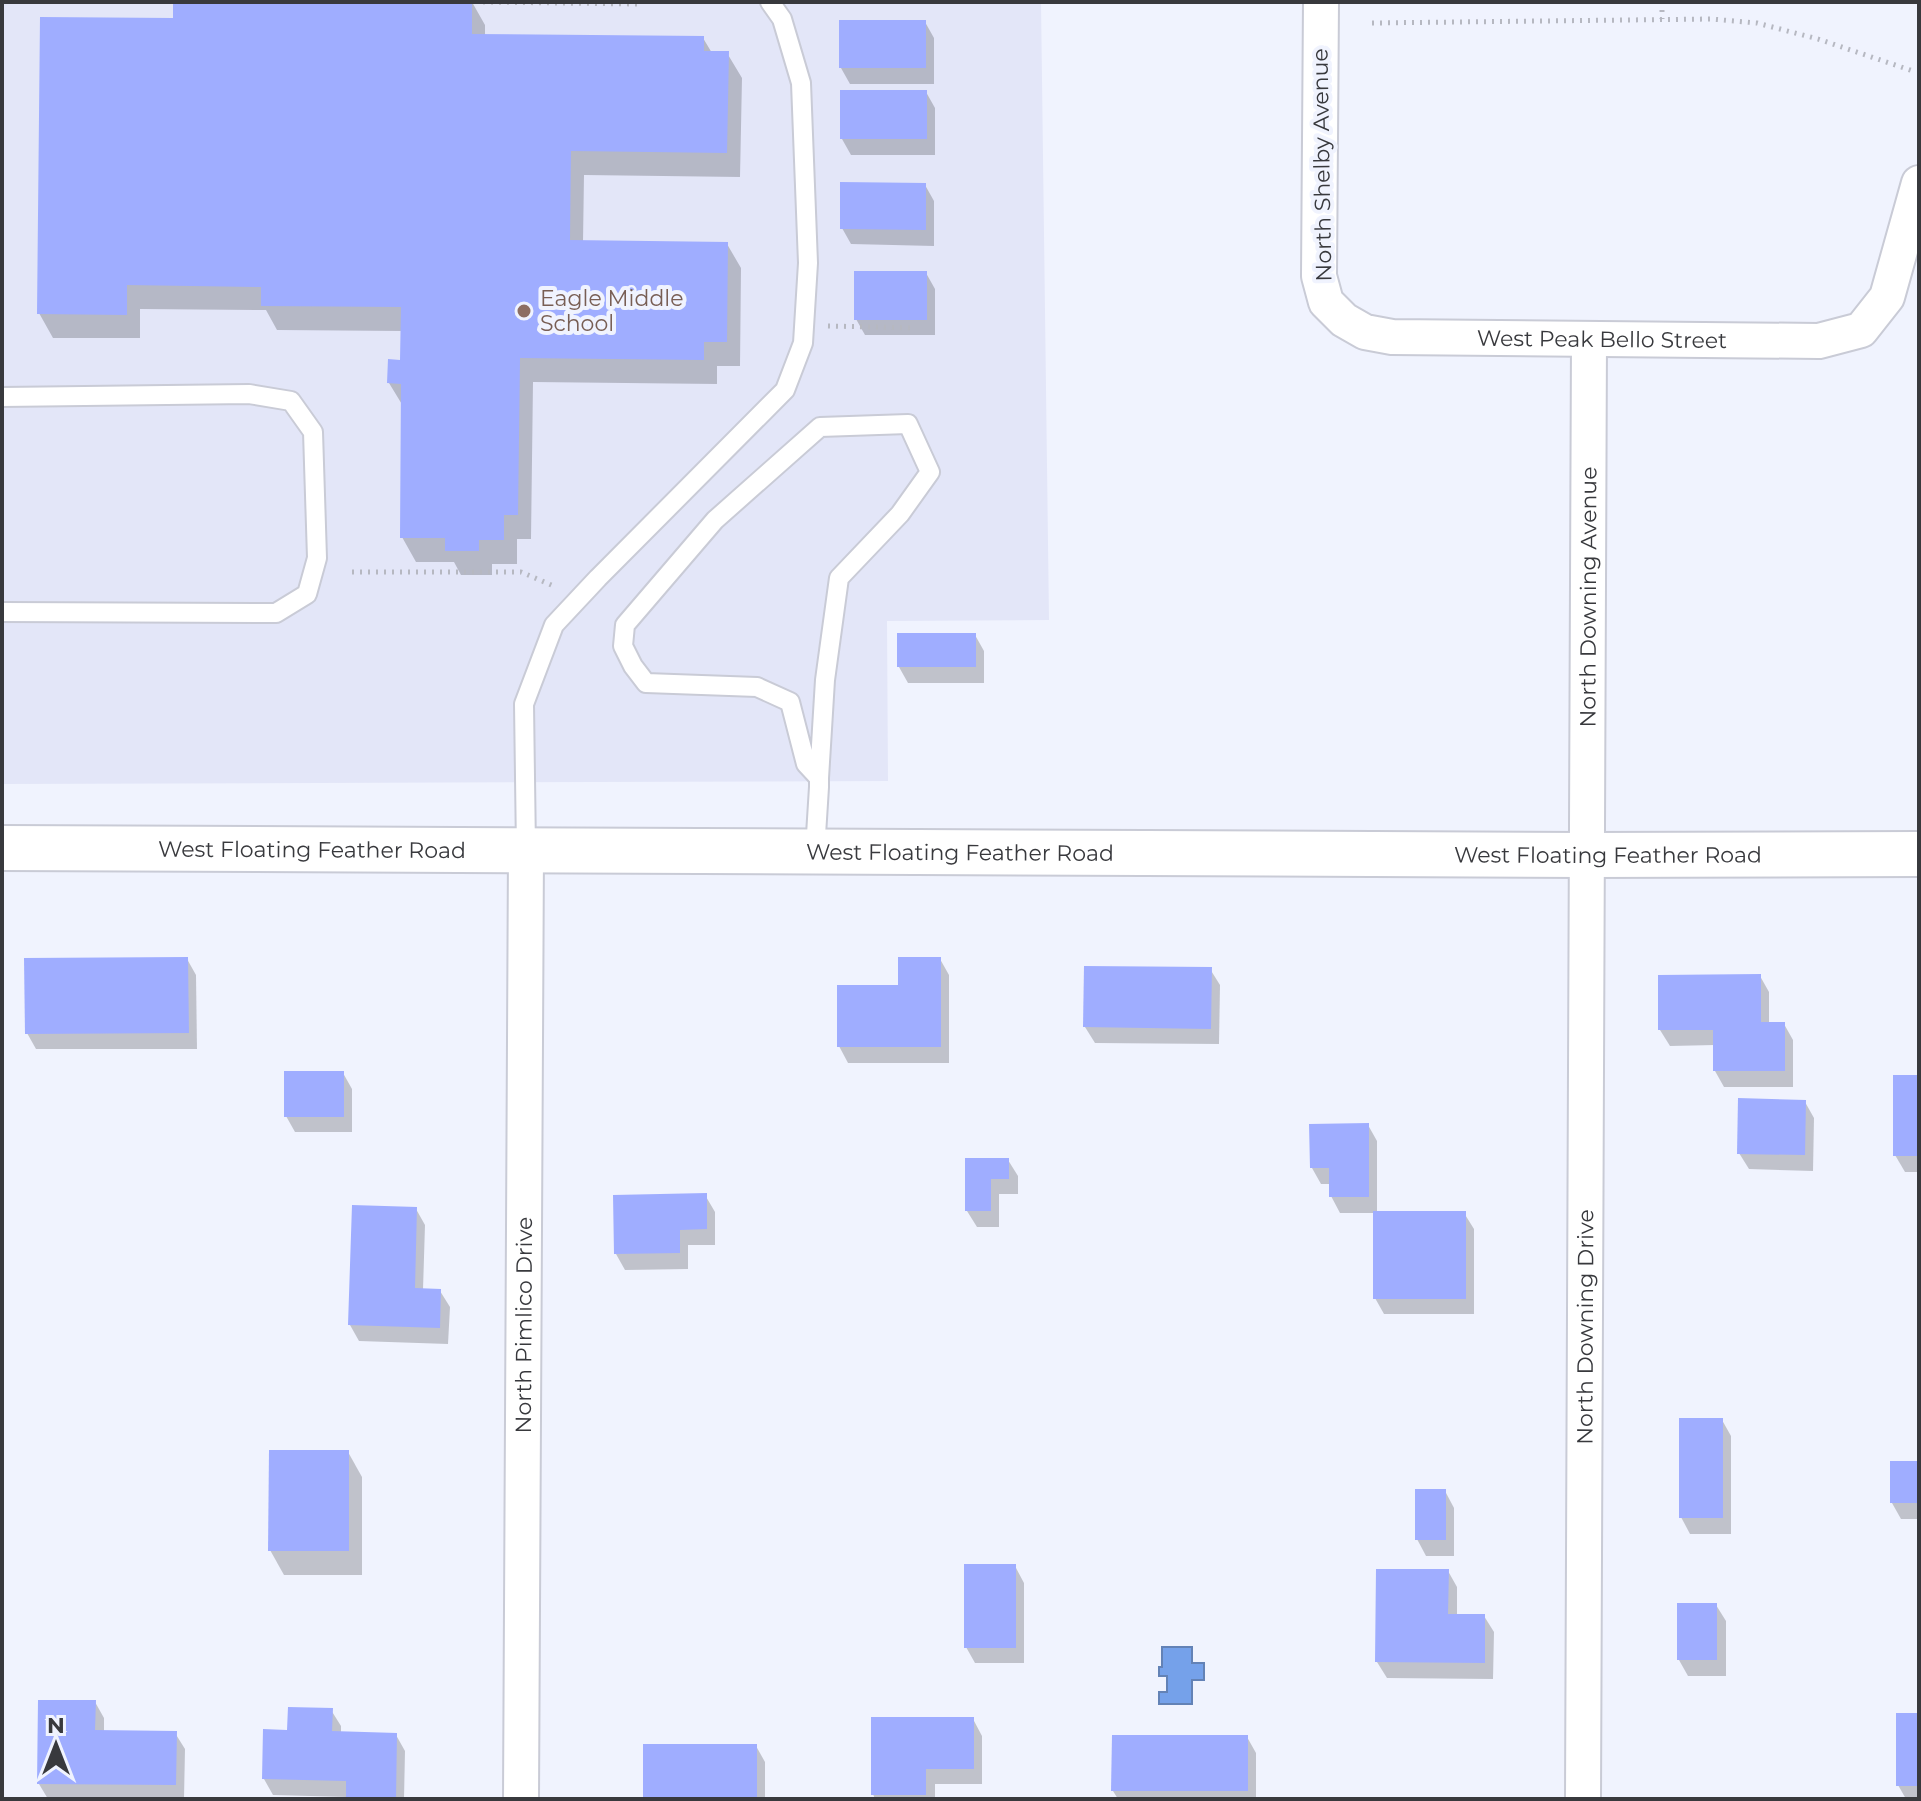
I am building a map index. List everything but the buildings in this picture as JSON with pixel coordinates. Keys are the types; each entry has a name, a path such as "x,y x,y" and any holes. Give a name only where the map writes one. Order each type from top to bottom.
{"main road":[{"name":"West Floating Feather Road","path":"2,848 1919,854"}],"street":[{"name":"North Shelby Avenue","path":"1321,2 1319,276 1326,302 1344,320"},
{"name":"West Peak Bello Street","path":"1344,320 1365,332 1392,337 1819,341 1861,330 1887,297 1919,183"},
{"name":"North Downing Avenue","path":"1587,855 1589,340"},
{"name":"North Pimlico Drive","path":"521,1799 526,850"},
{"name":"North Downing Drive","path":"1583,1799 1587,855"}],"lane":[{"path":"526,850 524,704 554,625 785,390 803,343 808,263 801,83 782,19 770,2"},
{"path":"2,397 249,394 291,401 313,432 317,558 307,594 276,613 2,612"},
{"path":"815,851 825,680 839,578 900,514 930,472 908,424 820,427 715,520 625,625 623,646 646,683 757,687 790,702 806,764 819,778"}],"path":[{"path":"483,2 640,2"},
{"path":"1662,2 1662,19"},
{"path":"1372,23 1662,19 1757,23 1818,39 1916,72"},
{"path":"827,326 915,328"},
{"path":"352,572 521,572 555,585 560,591"}],"shaded area":[{"name":"Eagle Middle School","path":"2,2 1041,2 1049,620 887,621 888,781 2,784"}],"water":[{"path":"1162,1647 1192,1647 1192,1663 1204,1663 1204,1680 1192,1680 1192,1704 1159,1704 1159,1692 1167,1692 1167,1676 1159,1676"}],"place":[{"name":"Eagle Middle School","path":"524,311"}]}
